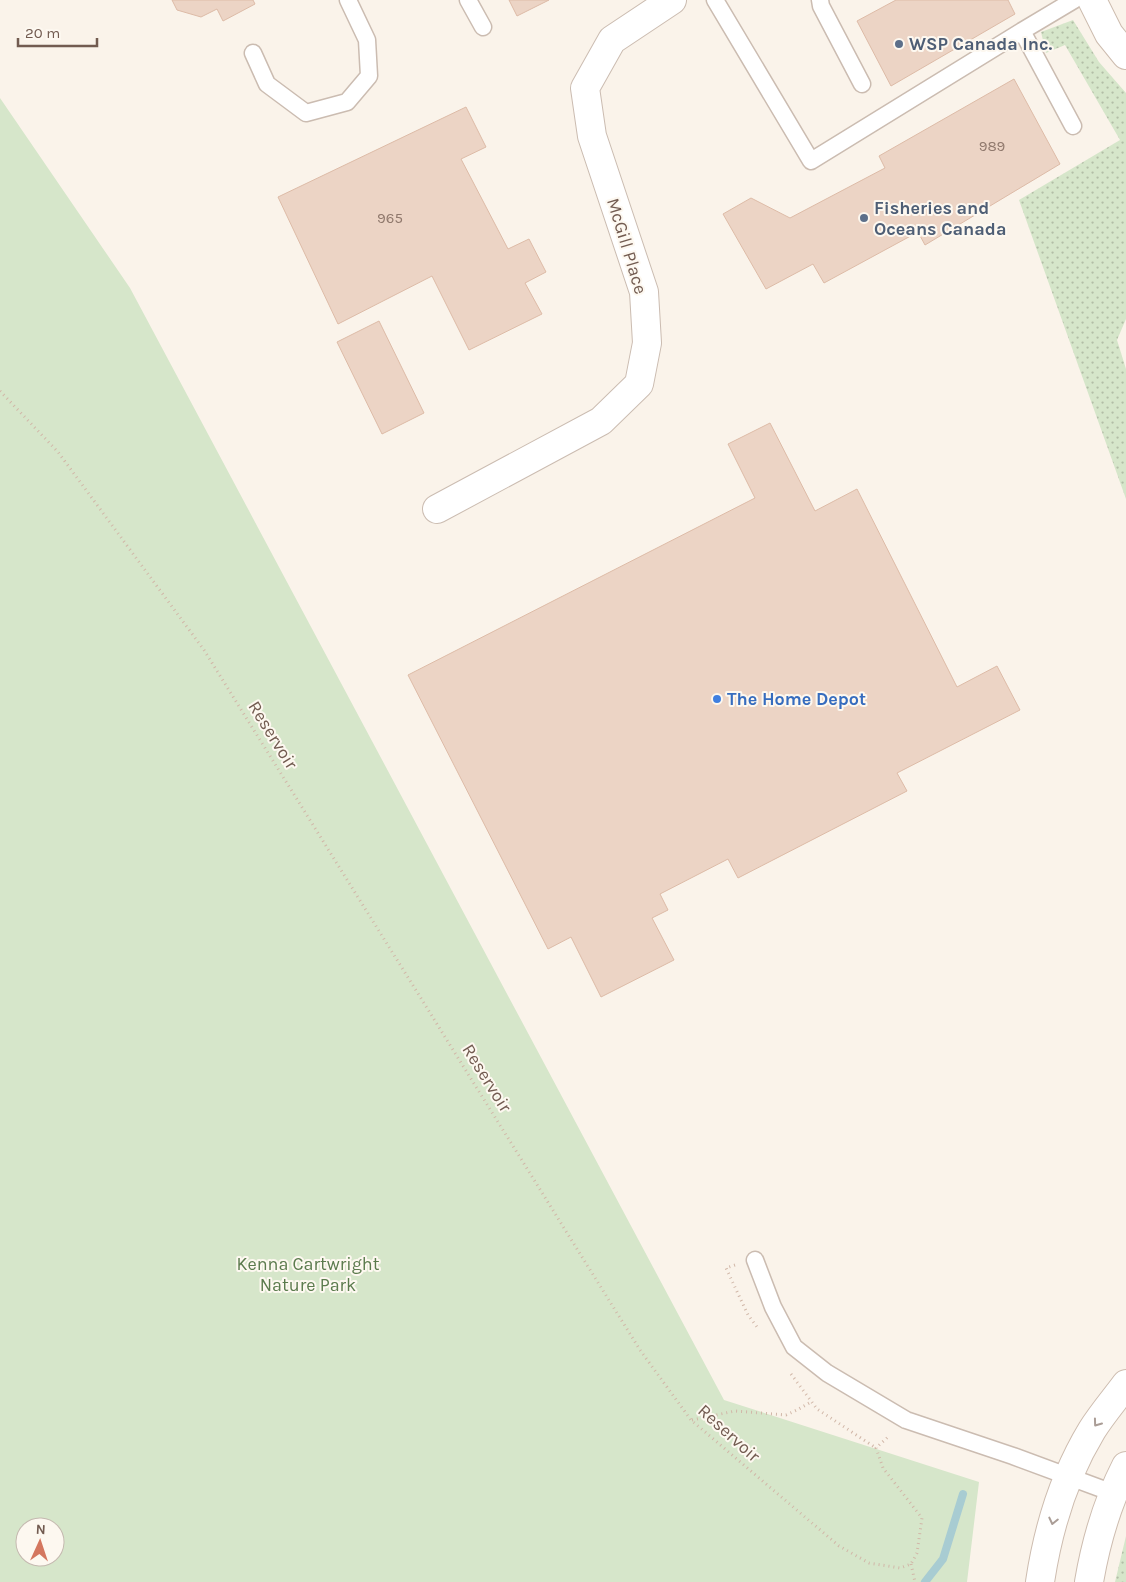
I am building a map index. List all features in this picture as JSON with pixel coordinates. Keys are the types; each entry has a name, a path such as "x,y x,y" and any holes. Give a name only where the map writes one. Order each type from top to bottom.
{"street":[{"name":"McGill Place","path":"437,509 601,421 639,384 647,342 644,292 592,136 585,88 612,40 672,0"},
{"path":"1092,0 1109,34 1126,55"},
{"path":"1040,1582 1055,1511 1068,1475 1092,1430 1126,1384"},
{"path":"1089,1582 1102,1524 1113,1493 1126,1466"}],"lane":[{"path":"253,54 267,84 306,113 347,102 369,76 367,40 348,0"},
{"path":"468,0 482,27"},
{"path":"716,0 811,161 1074,0"},
{"path":"820,0 820,6 862,84"},
{"path":"1022,31 1073,126"},
{"path":"755,1260 773,1307 794,1347 827,1373 906,1420 1068,1475 1113,1493"}],"path":[{"name":"Reservoir","path":"0,391 58,452 204,650 640,1350 691,1420 839,1546 869,1563 900,1568 911,1564"},
{"path":"691,1420 735,1411 786,1414 812,1402"},
{"path":"906,1420 876,1448 883,1468 922,1518 917,1553 911,1564 915,1582"}],"green space":[{"path":"1073,20 1099,62 1126,93 1126,319 1117,340 1126,369 1126,499 1019,200 1120,140 1065,45 1046,53 1041,32"},
{"name":"Kenna Cartwright Nature Park","path":"0,98 130,288 724,1400 979,1482 967,1582 0,1582"},
{"path":"1126,1536 1126,1582 1115,1582"}],"building":[{"path":"172,0 253,0 255,4 223,21 217,9 201,17 177,10"},
{"path":"509,0 549,0 517,16"},
{"path":"896,0 1008,0 1015,14 891,86 857,21"},
{"name":"Fisheries and Oceans Canada","path":"1014,79 1060,164 925,245 918,232 824,283 813,264 766,289 723,214 751,198 790,218 885,168 879,156"},
{"path":"466,107 486,147 461,159 508,249 529,239 546,272 525,283 542,314 469,350 432,276 338,324 278,197"},
{"path":"379,321 424,413 382,434 337,342"},
{"name":"The Home Depot","path":"770,423 815,511 857,489 957,687 997,666 1020,710 897,773 907,791 738,878 728,859 660,894 668,910 652,918 674,960 601,997 571,937 548,949 408,675 755,498 728,444"}],"waterway":[{"path":"925,1582 943,1559 963,1494"}],"place":[{"name":"WSP Canada Inc.","path":"899,44"},
{"name":"Fisheries and Oceans Canada","path":"864,218"},
{"name":"The Home Depot","path":"717,699"}]}
